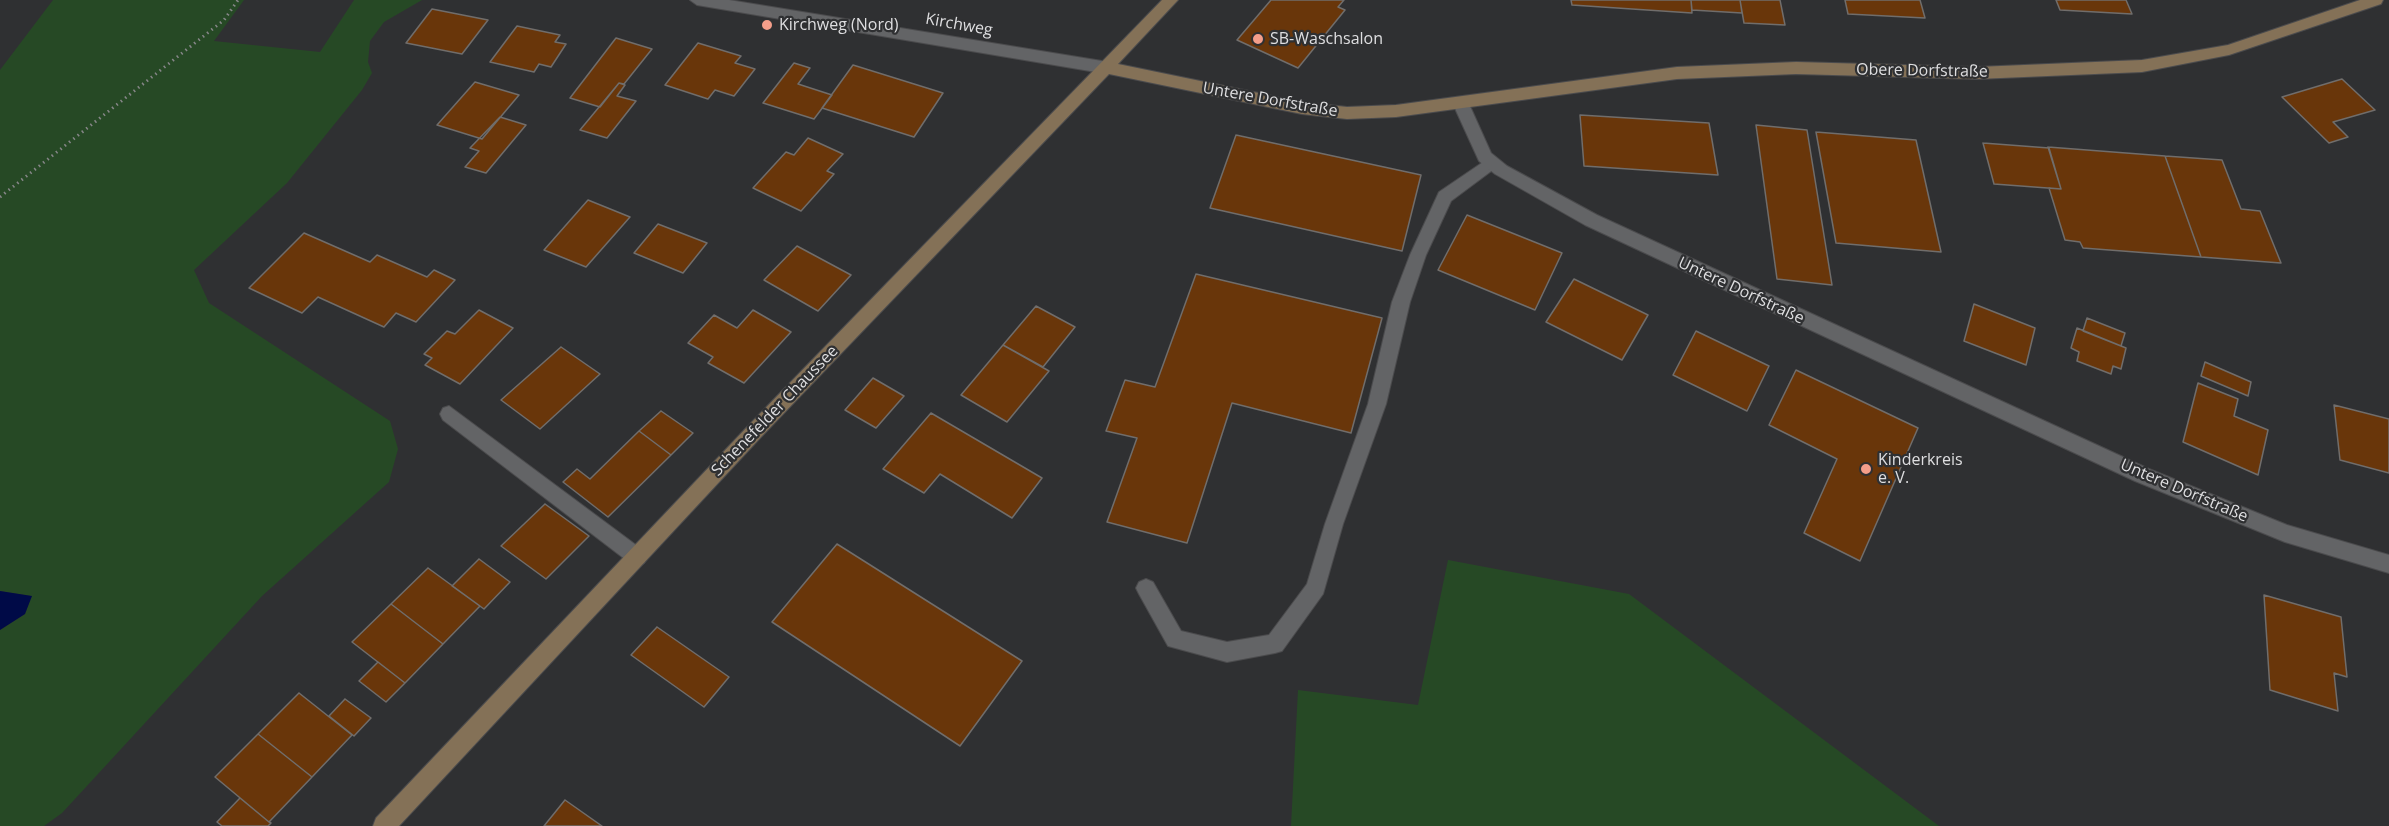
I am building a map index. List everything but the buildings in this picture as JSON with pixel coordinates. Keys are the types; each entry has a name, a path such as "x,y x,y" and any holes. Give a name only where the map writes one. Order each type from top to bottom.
{"street":[{"name":"Kirchweg","path":"697,0 1108,68"},
{"name":"Schenefelder Chaussee","path":"384,826 763,422 1108,68 1171,0"},
{"name":"Obere Dorfstraße","path":"1461,104 1542,89 1677,73 1796,68 1989,73 2142,66 2229,50 2376,0"},
{"name":"Untere Dorfstraße","path":"1108,68 1322,110 1375,112 1461,104 1485,157 1591,220 1696,271 2142,475 2285,533 2389,564"},
{"path":"1146,588 1175,639 1227,652 1275,644 1316,588 1334,524 1377,404 1401,302 1418,255 1445,196 1492,162"},
{"path":"449,414 637,557"}],"path":[{"path":"0,197 224,20 238,0"}],"green space":[{"path":"53,0 244,0 214,41 320,52 354,0 422,0 384,22 370,41 368,62 372,73 362,90 287,183 194,270 209,303 390,421 398,449 389,482 262,596 62,813 44,826 0,826 0,630 25,614 31,596 0,591 0,70"},
{"path":"1448,560 1629,594 1939,826 1291,826 1298,690 1418,705"}],"shaded area":[{"path":"0,591 32,596 25,614 0,630"}],"place":[{"name":"Kirchweg (Nord)","path":"767,25"},
{"name":"SB-Waschsalon","path":"1258,39"},
{"name":"Kinderkreis e. V.","path":"1866,469"}]}
